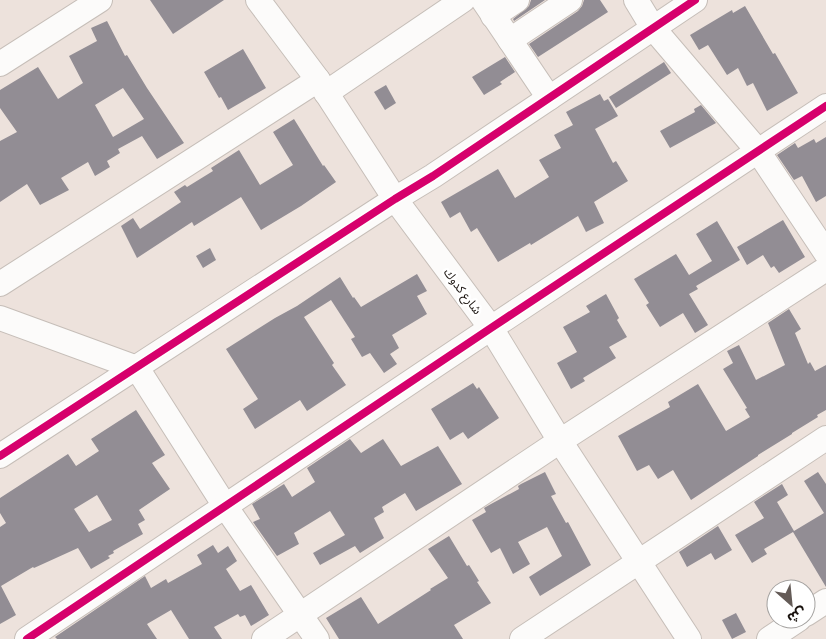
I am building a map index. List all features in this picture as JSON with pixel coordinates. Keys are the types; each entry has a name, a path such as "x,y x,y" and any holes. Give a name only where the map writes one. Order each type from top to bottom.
{"street":[{"path":"0,64 100,0"},
{"name":"شارع كدوك","path":"258,0 322,87 395,199 491,328 560,441 689,639"},
{"path":"0,284 462,0"},
{"path":"517,0 488,8 549,98"},
{"path":"510,40 570,0"},
{"path":"636,0 653,28 758,151 826,253"},
{"path":"0,456 395,199 434,176 695,0"},
{"path":"27,639 826,106"},
{"path":"264,639 560,441 826,269"},
{"path":"0,318 137,368 225,506 317,639"},
{"path":"522,639 826,438"},
{"path":"769,639 784,629"}],"building":[{"path":"150,0 224,0 173,34"},
{"path":"531,0 545,0 514,21 513,19 529,6"},
{"path":"584,0 600,0 608,12 538,57 529,44 578,11"},
{"path":"745,6 798,93 767,111 753,83 747,86 738,68 727,75 708,45 699,50 690,35 732,10 733,13"},
{"path":"107,21 125,56 127,55 184,143 157,159 142,136 118,149 120,153 107,161 110,167 95,176 88,162 61,178 69,190 40,205 27,184 0,202 0,141 17,132 0,108 0,90 38,67 58,99 83,83 69,56 97,41 91,28","holes":["123,88 144,119 113,137 95,105"]},
{"path":"243,49 266,88 228,110 204,72"},
{"path":"505,57 515,72 500,82 502,84 484,95 472,77"},
{"path":"664,62 671,73 616,108 609,97"},
{"path":"386,85 396,103 385,110 374,92"},
{"path":"600,94 604,101 608,99 618,116 595,129 613,163 616,161 628,181 594,202 604,223 586,232 578,216 531,245 530,243 498,262 477,228 471,232 460,212 450,218 441,202 498,169 515,198 549,177 539,160 561,148 554,135 573,125 566,112"},
{"path":"701,105 716,123 670,148 660,131 695,112 694,109"},
{"path":"294,119 323,166 336,182 261,230 241,197 194,226 192,222 137,258 121,226 133,218 140,229 181,202 174,192 185,185 187,187 213,171 211,168 239,150 260,185 293,165 273,132"},
{"path":"826,137 826,196 816,202 802,176 794,180 777,155 795,143 798,148 814,139 816,143"},
{"path":"783,220 805,257 779,273 774,266 771,268 763,255 747,265 737,247"},
{"path":"717,221 740,260 696,286 698,289 689,294 708,325 695,333 683,313 660,327 646,305 649,303 634,279 676,254 689,275 712,261 696,234"},
{"path":"210,248 216,260 203,268 196,256"},
{"path":"417,274 427,291 417,296 427,314 392,335 399,348 390,354 397,364 384,373 370,353 362,357 351,339 355,337 331,300 304,317 346,385 307,411 300,400 255,429 243,409 258,399 226,349 297,306 340,277 361,307"},
{"path":"606,294 619,318 617,320 627,337 609,347 616,358 583,378 585,381 571,389 557,363 577,352 563,327 590,312 586,306"},
{"path":"789,309 801,329 795,333 808,364 810,362 815,371 826,365 826,410 691,500 673,470 658,479 649,465 637,471 618,436 670,407 668,402 698,384 726,431 750,417 745,409 747,408 723,369 733,363 727,351 739,345 756,380 785,365 768,323"},
{"path":"473,383 477,389 479,387 499,418 468,439 463,432 450,440 431,409"},
{"path":"136,410 165,455 152,463 170,489 139,510 145,520 138,524 143,534 113,551 114,553 108,556 110,558 91,569 78,548 33,567 1,586 16,615 0,624 0,527 6,523 0,513 0,498 68,454 76,466 99,451 91,439","holes":["97,495 112,520 89,532 74,509"]},
{"path":"350,439 361,453 383,439 401,466 438,446 462,484 416,511 405,493 382,507 384,512 374,518 384,538 360,553 355,546 320,565 313,553 345,535 330,511 294,533 299,544 277,556 253,522 260,519 252,504 284,484 292,497 315,482 307,468"},
{"path":"545,472 556,494 551,496 566,523 568,522 591,565 540,596 529,577 562,556 547,527 518,542 530,564 513,574 500,548 491,553 472,520 486,512 484,508 519,489 518,486 521,484"},
{"path":"818,472 826,484 826,587 793,532 764,549 767,554 752,563 735,535 764,518 754,502 782,484 788,495 777,502 794,531 824,513 804,481"},
{"path":"718,526 732,550 715,560 711,553 687,567 679,552"},
{"path":"449,536 467,566 469,565 479,581 477,582 491,603 454,625 463,639 339,639 326,618 361,597 378,624 448,578 428,549"},
{"path":"213,545 218,553 228,546 237,561 226,569 240,591 251,585 269,615 251,626 245,615 240,617 238,614 214,627 222,639 189,639 171,610 147,624 157,639 57,639 55,637 145,576 151,588 166,579 168,583 202,564 197,555"},
{"path":"736,613 746,632 732,639 722,620"}],"cycle path":[{"path":"0,456 433,176 695,0"},
{"path":"27,639 826,106"}]}
